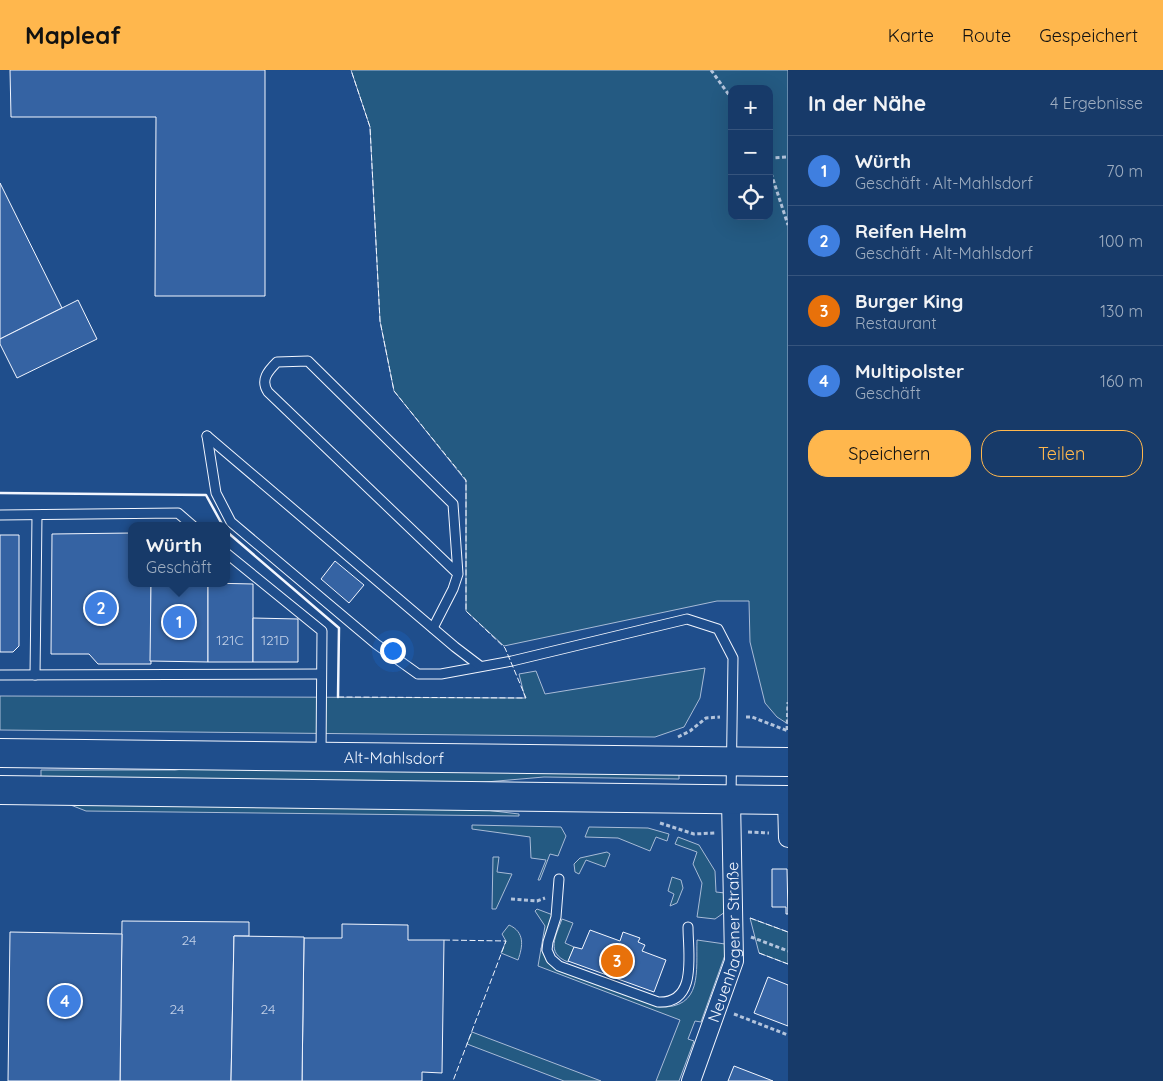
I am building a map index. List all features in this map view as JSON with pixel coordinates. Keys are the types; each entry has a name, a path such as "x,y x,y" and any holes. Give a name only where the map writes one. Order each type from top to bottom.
{"main road":[{"name":"Alt-Mahlsdorf","path":"0,753 788,762"},
{"path":"0,790 788,800"}],"street":[{"name":"Neuenhagener Straße","path":"692,1081 734,961 731,799"},
{"path":"788,800 788,839"}],"lane":[{"path":"433,628 453,589 458,574 453,504 308,361 277,362 264,378 264,386 268,392 458,574"},
{"path":"480,666 207,436 216,493 231,522 368,638 418,674 441,674 512,661 687,619 718,630 733,658 731,799"},
{"path":"0,515 178,513 188,522"},
{"path":"35,675 38,516"},
{"path":"230,556 322,631 321,757"},
{"path":"0,675 321,674"},
{"path":"559,878 556,917 547,950 551,959 559,966 658,1002 668,1002 684,992 688,980 688,927"}],"path":[{"path":"711,70 728,93"},
{"path":"773,158 788,157"},
{"path":"772,175 788,226"},
{"path":"787,730 788,702"},
{"path":"511,899 536,901 558,892"},
{"path":"734,930 788,952"},
{"path":"719,1008 788,1035"}],"shaded area":[{"path":"351,70 788,70 788,724 777,717 765,703 750,642 749,601 717,601 504,646 466,611 466,481 394,391 380,321 370,127"},
{"path":"705,668 700,698 684,727 655,737 0,730 0,696 525,698 519,674 536,671 545,694"},
{"path":"191,768 679,770 679,779 544,777 451,785 41,780 41,770 175,770"},
{"path":"63,802 460,807 519,814 519,816 86,811"},
{"path":"472,825 561,827 566,836 558,856 550,854 540,880 538,880 546,860 531,858 530,837 472,829"},
{"path":"589,827 648,828 669,834 667,841 656,837 650,851 618,838 585,837"},
{"path":"678,837 699,845 715,871 716,892 725,893 725,912 715,919 697,917 702,883 693,864 697,852 675,844"},
{"path":"607,852 610,854 605,867 586,860 579,874 575,872 574,864 580,858"},
{"path":"493,857 499,857 497,872 512,874 496,909 492,909"},
{"path":"672,877 681,880 683,888 677,903 670,906 674,894 668,891"},
{"path":"537,909 553,915 541,949 547,961 556,968 659,1007 673,1006 683,1002 690,995 696,975 697,940 725,944 725,955 701,1022 695,1021 688,1039 694,1041 679,1081 656,1081 680,1020 538,966 545,926 535,911"},
{"path":"750,918 788,932 788,964 759,953"},
{"path":"562,919 573,923 565,943 574,947 568,962 561,958 554,949 555,938"},
{"path":"509,925 518,931 520,935 522,945 518,960 501,953 506,941 502,934"},
{"path":"472,1032 601,1081 564,1081 467,1044"}],"building":[{"path":"10,70 265,70 265,296 155,296 156,117 11,117"},
{"path":"0,183 62,308 0,339"},
{"path":"78,300 97,339 17,378 0,344 0,339"},
{"path":"128,533 128,587 151,587 151,664 98,664 89,654 51,654 52,534"},
{"path":"0,535 19,535 19,646 13,652 0,652"},
{"path":"335,561 364,585 349,603 321,579"},
{"path":"230,583 253,584 253,662 208,662 208,587 230,587"},
{"path":"151,587 208,587 208,662 150,661"},
{"path":"253,618 298,619 298,662 253,662"},
{"path":"772,869 787,869 788,914 786,914 786,907 772,907"},
{"path":"122,921 249,922 249,936 234,936 231,1081 120,1081"},
{"path":"342,924 408,925 408,940 444,940 442,1073 422,1072 422,1081 302,1081 304,938 342,938"},
{"path":"590,930 620,941 623,932 640,938 638,942 645,945 642,951 666,960 654,992 568,961 574,947 582,949"},
{"path":"10,932 122,934 120,1081 8,1081"},
{"path":"234,936 304,937 302,1081 231,1081"},
{"path":"768,977 788,985 788,1026 754,1013"},
{"path":"734,1066 773,1081 728,1081"}],"fence":[{"path":"338,697 526,698 505,648 466,611 466,480 394,391 380,321 370,127 351,70"},
{"path":"750,918 788,932"},
{"path":"444,940 506,941 453,1081"},
{"path":"759,953 788,964"}],"wall":[{"path":"0,493 206,495 221,522"},
{"path":"230,534 339,628 338,697"}],"place":[{"name":"Reifen Helm","path":"101,608"},
{"name":"Würth","path":"179,622"},
{"name":"Burger King","path":"617,961"},
{"name":"Multipolster","path":"65,1001"}]}
